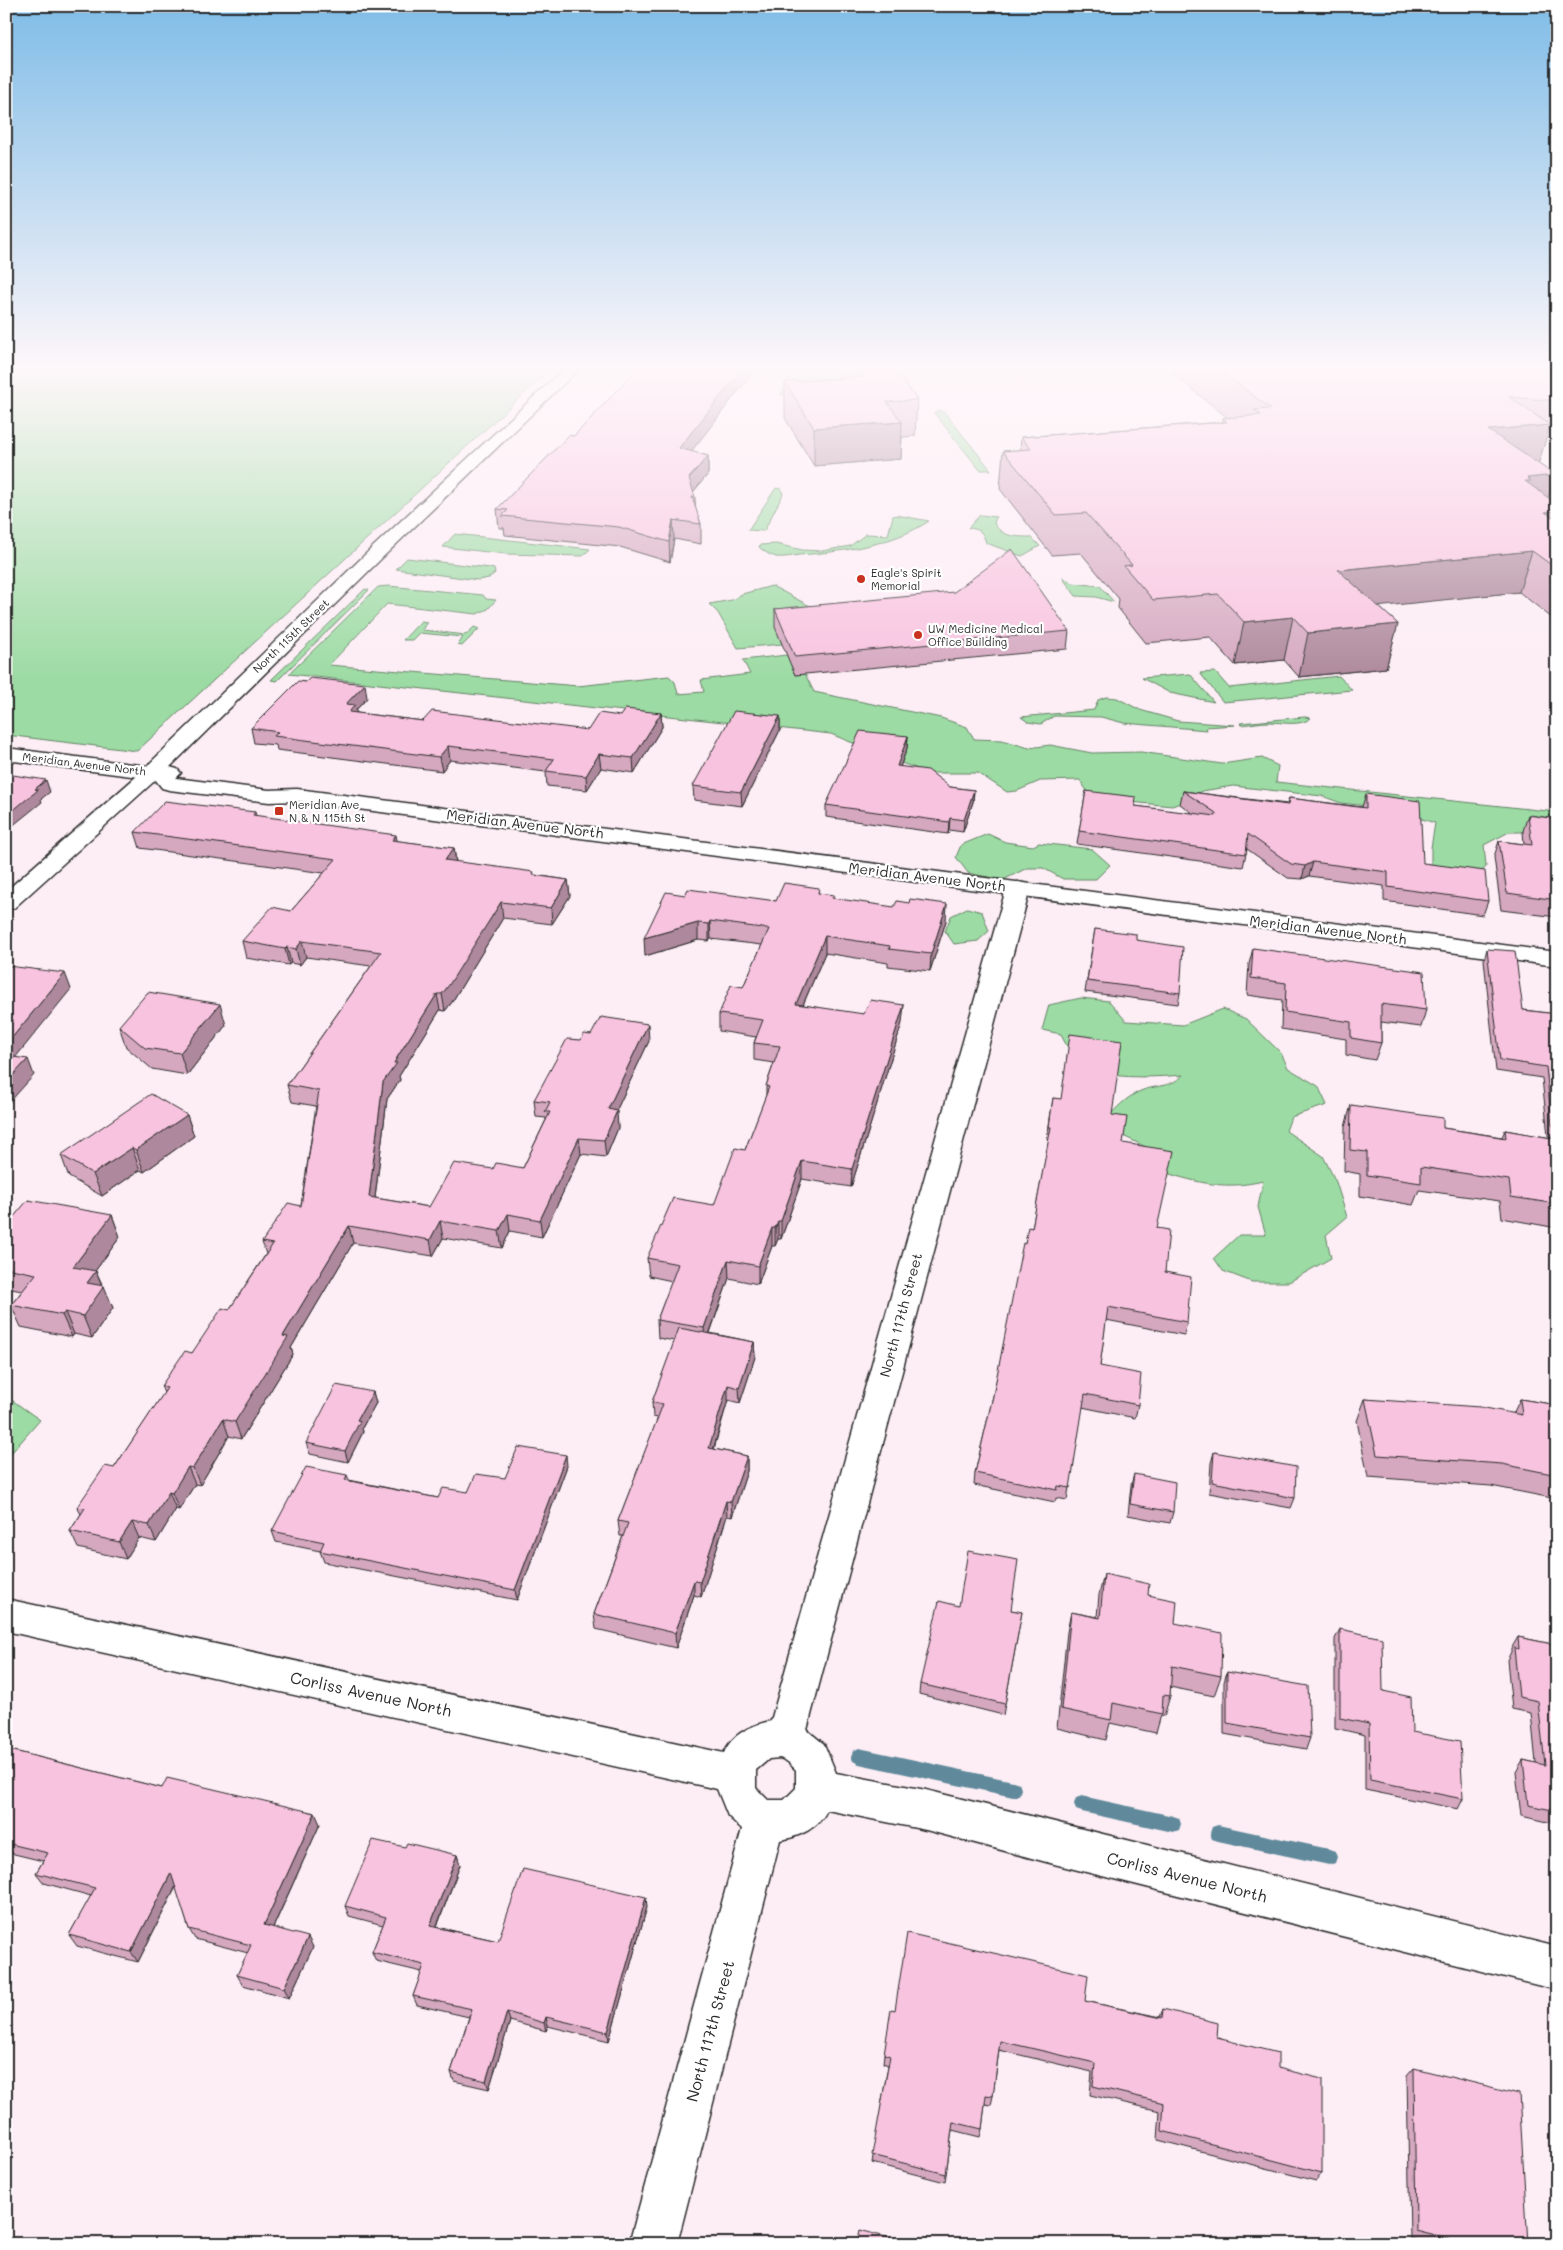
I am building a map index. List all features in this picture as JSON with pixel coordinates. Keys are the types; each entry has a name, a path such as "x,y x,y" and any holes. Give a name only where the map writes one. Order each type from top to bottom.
{"street":[{"name":"North 115th Street","path":"6,903 158,773 380,550 463,472"},
{"name":"Meridian Avenue North","path":"6,754 158,773 169,784 268,796 296,795 1557,960"},
{"name":"North 117th Street","path":"786,1741 1018,889"},
{"name":"Corliss Avenue North","path":"6,1615 718,1770 734,1776"},
{"path":"772,1740 786,1741 799,1747 810,1756 816,1773 816,1788 810,1804 800,1813 788,1819 765,1819 750,1812 741,1803 735,1790 734,1776 738,1763 747,1752 758,1744 772,1740"},
{"name":"Corliss Avenue North","path":"816,1788 926,1810 1050,1843 1557,1969"},
{"name":"North 117th Street","path":"653,2244 765,1819"}],"green space":[{"path":"6,472 439,472 137,751 6,735"},
{"path":"776,488 781,489 783,494 764,531 748,530"},
{"path":"980,515 996,517 994,523 1005,534 1031,537 1040,546 1022,556 986,543 980,531 968,528"},
{"path":"893,516 929,521 900,536 883,542 832,552 776,557 759,547 760,545 776,544 802,550 822,551 850,546 866,534 888,535"},
{"path":"455,534 590,549 583,556 506,554 443,547"},
{"path":"407,558 490,568 494,569 495,573 489,578 478,580 396,569"},
{"path":"1062,577 1073,583 1100,586 1114,602 1096,597 1076,596"},
{"path":"388,586 483,595 486,599 496,600 488,609 477,614 387,604 329,665 578,686 669,676 675,682 678,694 704,692 701,680 750,674 743,660 787,655 795,675 805,674 814,692 941,718 967,727 974,739 1002,740 1029,748 1050,745 1092,753 1141,752 1222,764 1262,758 1278,766 1276,782 1557,812 1557,832 1509,832 1484,845 1486,867 1471,881 1431,866 1431,848 1435,823 1386,808 1341,803 1322,796 1233,786 1202,791 1189,800 1172,806 1108,800 1087,791 1080,780 1040,781 1017,791 1007,792 978,773 929,773 893,760 885,748 853,743 831,734 289,674 378,587"},
{"path":"772,586 808,605 824,610 775,627 782,644 738,648 718,613 709,604 732,600 742,594"},
{"path":"365,589 369,590 277,681 271,680"},
{"path":"421,621 427,622 422,630 466,635 474,627 479,629 462,646 458,645 463,637 419,633 412,640 403,640"},
{"path":"1215,672 1229,688 1339,676 1352,690 1223,702 1200,673"},
{"path":"1190,674 1214,702 1170,693 1142,678"},
{"path":"1106,697 1117,698 1140,710 1178,721 1235,725 1206,727 1207,730 1124,723 1101,717 1054,716 1041,724 1028,722 1021,717 1094,710 1098,700"},
{"path":"1311,718 1307,721 1296,723 1266,722 1242,725 1240,723"},
{"path":"988,834 1005,842 1033,846 1039,843 1092,849 1110,865 1096,879 1063,879 1043,868 1027,868 1003,880 968,873 956,857 961,845"},
{"path":"967,908 982,912 989,931 978,941 954,944 945,931 951,916"},
{"path":"1081,998 1109,1001 1126,1021 1183,1025 1223,1009 1246,1019 1281,1053 1288,1068 1318,1086 1327,1105 1291,1117 1286,1131 1323,1156 1336,1182 1347,1217 1326,1235 1331,1258 1289,1282 1252,1282 1223,1271 1214,1258 1239,1235 1266,1235 1258,1207 1263,1181 1236,1185 1212,1184 1163,1172 1146,1147 1115,1132 1111,1114 1122,1103 1138,1092 1169,1084 1183,1075 1152,1077 1117,1076 1092,1070 1080,1062 1071,1052 1061,1034 1042,1030 1049,1005"},
{"path":"6,1396 40,1420 6,1459"}],"building":[{"path":"533,472 694,472 689,478 695,497 692,497 701,524 673,520 669,542 619,527 502,516 508,510 497,509"},
{"path":"1020,472 1551,472 1555,475 1527,478 1531,481 1525,481 1557,504 1557,511 1545,512 1557,520 1557,569 1532,551 1338,570 1398,624 1308,633 1293,617 1244,622 1218,594 1153,600 1124,566 1132,565 1086,513 1056,515"},
{"path":"1012,549 1069,631 795,657 775,609 954,592"},
{"path":"310,678 365,684 346,704 355,705 349,712 423,721 432,711 588,730 599,713 620,716 625,709 661,713 633,758 599,754 586,776 546,771 554,759 448,746 439,757 274,736 278,732 251,728 298,681 306,682"},
{"path":"734,711 780,716 741,792 693,786"},
{"path":"860,731 908,736 897,766 928,770 950,787 974,790 964,820 950,818 949,822 826,805"},
{"path":"6,774 46,780 35,789 38,790 6,816"},
{"path":"1086,791 1136,797 1135,806 1216,816 1216,813 1183,791 1288,805 1289,798 1366,808 1366,794 1420,801 1423,863 1485,871 1488,901 1388,887 1388,872 1313,862 1305,866 1291,864 1248,834 1246,854 1079,831"},
{"path":"165,801 255,812 253,815 396,835 392,840 454,848 445,860 534,872 533,875 568,880 551,908 501,902 449,985 442,994 437,994 398,1056 394,1063 397,1063 383,1082 369,1197 429,1207 454,1163 493,1169 496,1163 523,1168 550,1112 545,1112 550,1102 534,1100 567,1039 581,1040 584,1034 591,1035 601,1017 648,1024 608,1109 617,1111 604,1140 579,1138 540,1220 508,1214 499,1231 440,1221 430,1240 349,1226 283,1336 288,1337 235,1422 223,1419 193,1468 188,1467 172,1493 169,1492 149,1525 132,1522 119,1542 70,1531 85,1508 77,1507 105,1466 114,1468 167,1388 161,1386 185,1351 192,1353 222,1308 229,1310 273,1244 262,1242 288,1203 301,1206 319,1091 287,1085 381,952 302,941 296,949 287,947 285,949 242,941 272,907 291,911 336,859 135,832"},
{"path":"1528,815 1557,819 1557,900 1507,893 1499,841 1532,845"},
{"path":"784,883 819,888 818,893 834,895 832,898 894,907 897,901 909,903 910,899 947,904 931,954 889,949 890,946 825,936 796,1004 864,1014 870,1000 904,1005 852,1169 802,1161 781,1221 778,1221 775,1228 772,1228 758,1266 728,1260 704,1328 657,1320 678,1264 647,1258 673,1198 714,1205 735,1148 745,1150 769,1087 766,1086 780,1046 754,1043 763,1020 719,1014 731,985 743,987 769,929 710,921 709,924 698,923 644,938 666,892 685,895 688,889 776,901"},
{"path":"1095,929 1136,934 1136,940 1183,947 1180,993 1087,981"},
{"path":"1253,948 1424,972 1426,1010 1381,1004 1381,1043 1351,1038 1351,1022 1285,1012 1286,983 1251,978"},
{"path":"1487,949 1515,951 1523,1010 1557,1014 1557,1126 1552,1125 1546,1067 1500,1060"},
{"path":"8,966 65,973 6,1045 6,969"},
{"path":"148,992 220,1004 180,1053 145,1048 119,1026"},
{"path":"1070,1034 1122,1041 1112,1115 1127,1117 1123,1143 1174,1151 1157,1228 1169,1230 1165,1272 1191,1277 1187,1322 1108,1307 1100,1366 1141,1374 1138,1405 1085,1394 1070,1488 1058,1486 1057,1490 975,1473 993,1396 1023,1243 1025,1244 1028,1227 1032,1228 1051,1127 1049,1127 1053,1098 1061,1099"},
{"path":"6,1056 28,1059 6,1083"},
{"path":"151,1094 187,1115 136,1150 132,1148 93,1174 61,1155"},
{"path":"1351,1105 1443,1118 1443,1128 1506,1138 1505,1130 1557,1139 1557,1204 1511,1197 1509,1180 1421,1167 1421,1183 1367,1175 1367,1152 1350,1150"},
{"path":"28,1200 112,1215 73,1267 96,1271 87,1283 104,1286 83,1316 65,1312 62,1315 11,1305 36,1274 6,1268 6,1226"},
{"path":"679,1328 754,1342 739,1388 728,1385 709,1448 747,1456 731,1502 726,1501 700,1582 694,1581 675,1633 594,1614 628,1523 618,1521 663,1404 652,1402"},
{"path":"336,1385 373,1392 357,1420 360,1421 345,1451 306,1443"},
{"path":"1365,1399 1480,1407 1522,1415 1520,1399 1557,1405 1557,1475 1502,1464 1377,1455"},
{"path":"518,1447 566,1455 515,1590 320,1551 324,1542 272,1531 306,1467 347,1475 345,1480 438,1498 443,1488 468,1492 476,1474 505,1478"},
{"path":"1214,1452 1296,1467 1295,1498 1212,1482"},
{"path":"1134,1474 1175,1482 1173,1512 1130,1504"},
{"path":"968,1551 1018,1560 1011,1610 1022,1612 1005,1704 920,1684 939,1601 959,1606"},
{"path":"1104,1574 1149,1584 1148,1595 1177,1601 1175,1623 1222,1633 1221,1676 1172,1666 1170,1696 1163,1695 1162,1714 1113,1703 1111,1720 1061,1709 1071,1612 1100,1618"},
{"path":"1340,1629 1382,1638 1383,1691 1411,1697 1412,1732 1460,1741 1463,1799 1370,1780 1369,1724 1340,1718"},
{"path":"1518,1637 1557,1645 1557,1811 1528,1805 1523,1760 1545,1765 1538,1701 1519,1697 1514,1648 1519,1649"},
{"path":"1227,1672 1308,1686 1310,1738 1227,1723"},
{"path":"6,1749 162,1788 167,1778 315,1813 264,1925 308,1937 284,1988 237,1975 251,1945 189,1929 171,1873 131,1952 69,1935 95,1888 36,1873 48,1853 6,1843"},
{"path":"373,1840 405,1847 407,1843 457,1855 430,1926 498,1941 523,1869 646,1897 608,2032 546,2017 544,2023 507,2012 486,2081 451,2072 472,2009 413,1996 424,1965 372,1952 386,1917 345,1906"},
{"path":"907,1933 1088,1975 1085,2001 1162,2018 1163,2009 1218,2023 1217,2038 1278,2053 1278,2068 1322,2079 1322,2173 1162,2131 1164,2103 1093,2086 1095,2063 1000,2041 993,2096 986,2095 982,2129 953,2122 946,2174 872,2155 890,2056 884,2054 891,2009 895,2010"},
{"path":"1414,2068 1519,2094 1528,2244 1467,2244 1416,2231"},
{"path":"860,2230 911,2244 857,2244"},
{"path":"296,2238 318,2244 293,2244"}],"waterway":[{"path":"859,1756 1013,1789"},
{"path":"1082,1804 1173,1824"},
{"path":"1218,1833 1329,1857"}],"place":[{"name":"Eagle's Spirit Memorial","path":"861,579"},
{"name":"UW Medicine Medical Office Building","path":"918,635"},
{"name":"Meridian Ave N & N 115th St","path":"279,811"}]}
